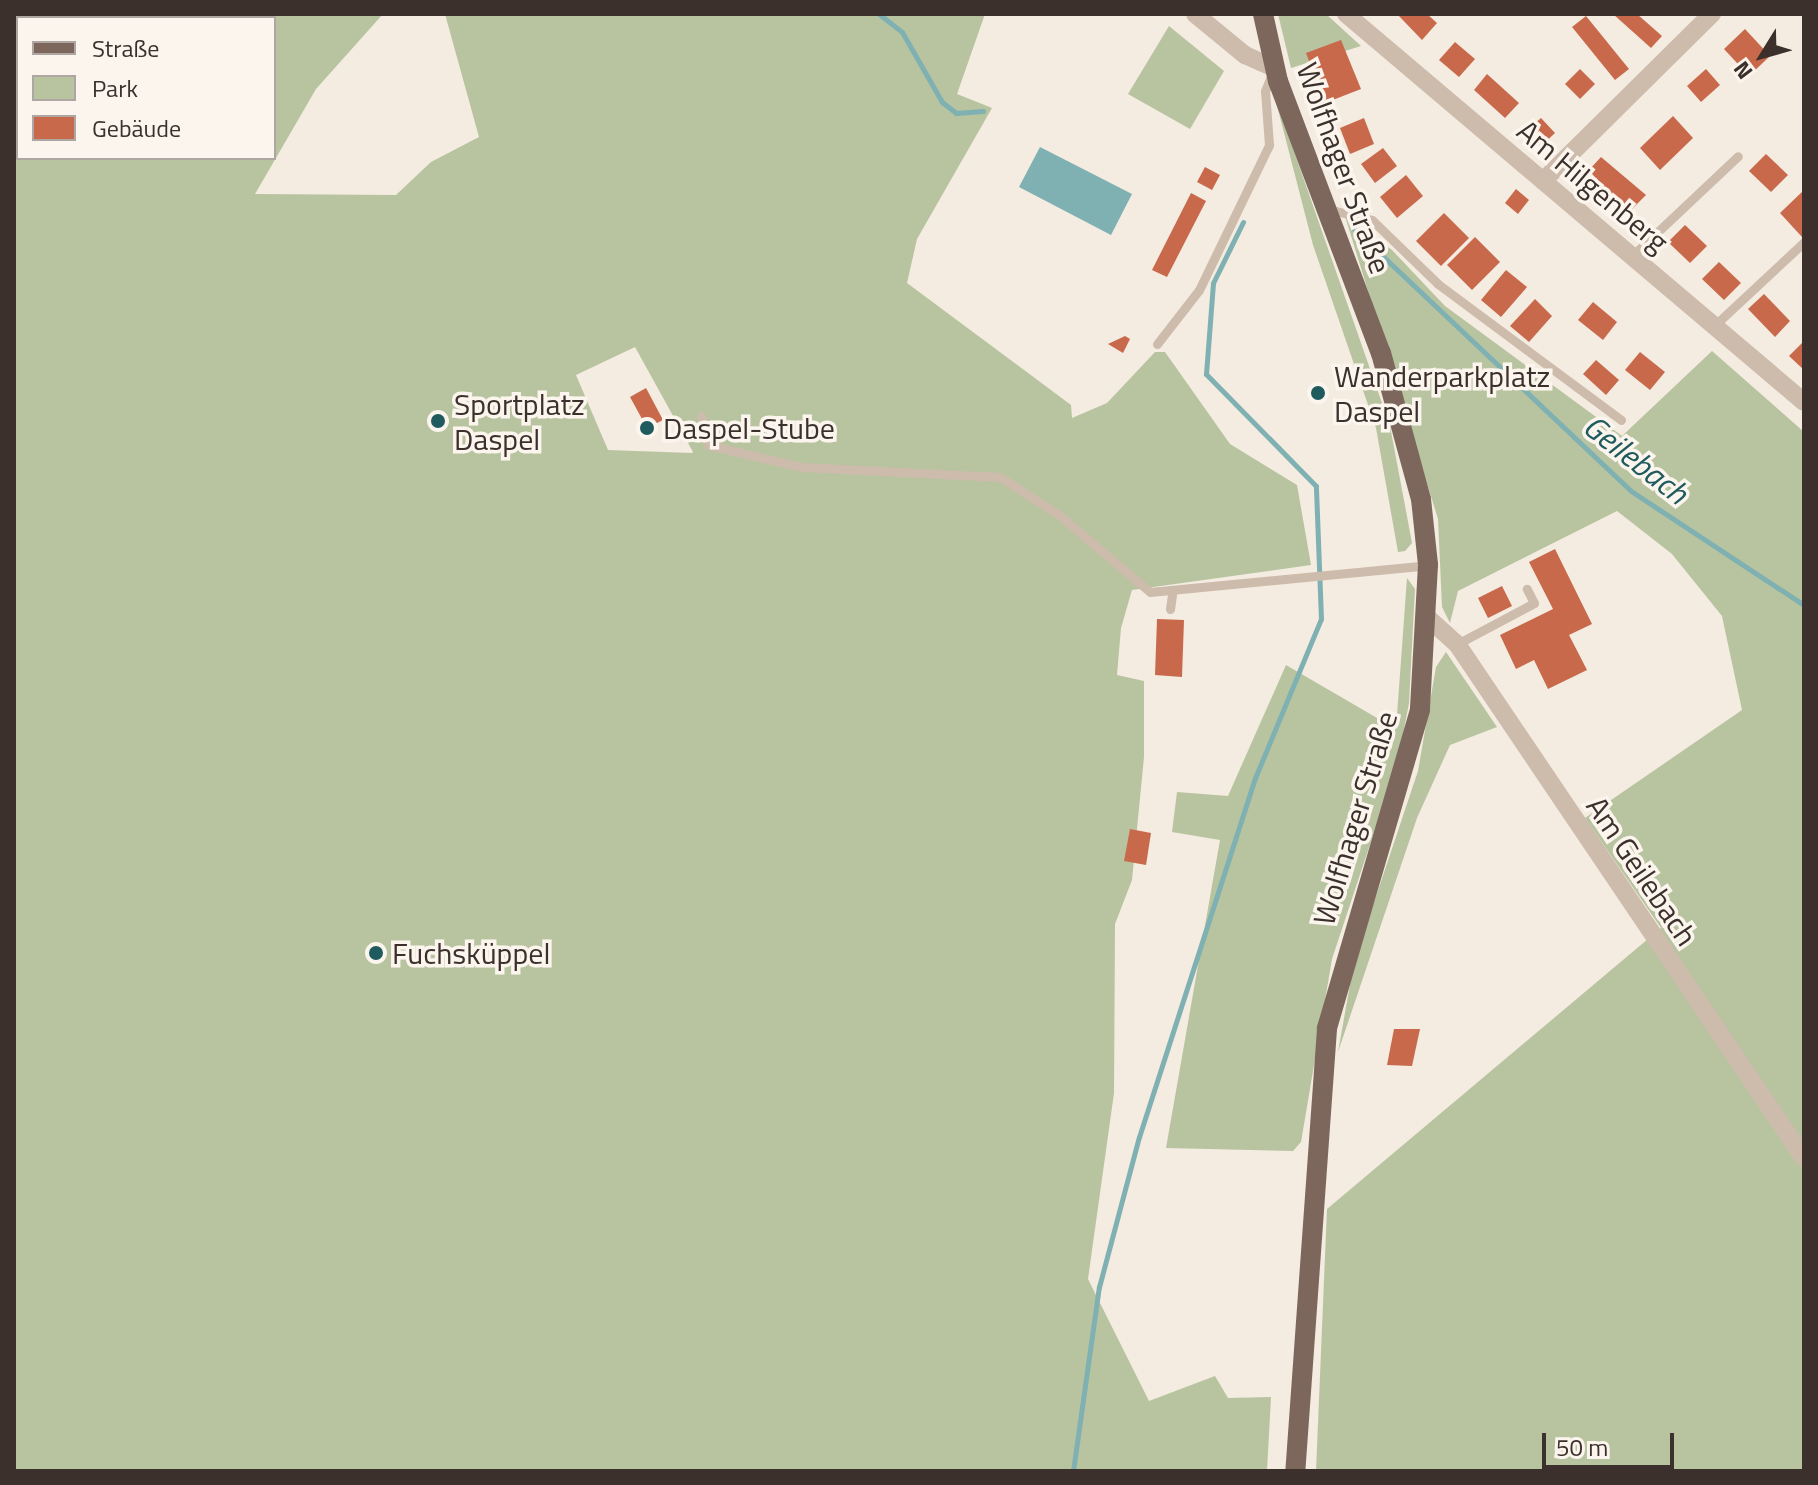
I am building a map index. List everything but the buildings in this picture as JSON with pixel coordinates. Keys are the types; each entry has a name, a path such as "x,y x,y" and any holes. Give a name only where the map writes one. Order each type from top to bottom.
{"main road":[{"name":"Wolfhager Straße","path":"1263,14 1274,68 1381,353 1421,499 1428,565 1429,619 1407,771 1327,1029 1295,1471"}],"street":[{"path":"1195,14 1245,55 1274,68"},
{"name":"Am Hilgenberg","path":"1346,14 1804,402"},
{"path":"1543,181 1712,14"},
{"name":"Am Geilebach","path":"1429,619 1457,644 1804,1158"}],"lane":[{"path":"1157,344 1199,290 1269,145 1265,91 1274,68"},
{"path":"1633,255 1738,156"},
{"path":"1328,209 1372,220 1438,284 1621,420"},
{"path":"1715,325 1804,242"},
{"path":"701,416 708,445 802,467 1000,477 1059,515 1132,582 1172,594 1339,578 1428,565"},
{"path":"1457,644 1534,603 1527,589"},
{"path":"1170,609 1172,594"}],"green space":[{"path":"14,14 383,14 316,89 276,158 276,16 16,16 16,160 275,160 255,194 396,195 431,162 479,137 445,14 985,14 957,94 992,108 917,239 907,283 1071,405 1072,418 1107,403 1155,352 1165,352 1230,444 1297,485 1311,565 1132,590 1121,628 1117,675 1144,681 1144,757 1132,880 1115,924 1114,1093 1088,1279 1149,1401 1215,1376 1228,1398 1271,1397 1267,1471 14,1471","holes":["635,347 693,452 608,450 576,375"]},
{"path":"1278,14 1326,14 1361,46 1291,68"},
{"path":"1169,26 1224,71 1190,129 1128,94"},
{"path":"1274,94 1390,426 1412,543 1405,551 1398,552 1376,428 1313,245"},
{"path":"1345,216 1392,250 1445,306 1622,436 1712,351 1804,432 1804,1471 1316,1471 1327,1209 1661,928 1585,818 1742,710 1722,616 1672,554 1617,511 1458,591 1450,623 1442,607 1438,519"},
{"path":"1407,578 1415,589 1409,703 1398,760 1332,959 1301,1142 1293,1151 1166,1148 1220,840 1172,832 1177,792 1228,796 1286,665 1396,729"},
{"path":"1446,652 1497,727 1450,745 1417,818 1338,1052 1354,962 1418,771 1436,667"}],"water":[{"path":"1040,147 1132,194 1111,235 1019,187"}],"waterway":[{"name":"Geilebach","path":"879,14 902,32 942,102 956,113 983,111"},
{"path":"1073,1471 1099,1287 1139,1137 1255,778 1321,619 1316,486 1206,374 1213,283 1243,222"},
{"name":"Geilebach","path":"1354,229 1631,491 1804,605"}],"place":[{"name":"Wanderparkplatz Daspel","path":"1318,393"},
{"name":"Sportplatz Daspel","path":"438,421"},
{"name":"Daspel-Stube","path":"647,428"},
{"name":"Fuchsküppel","path":"376,953"}]}
